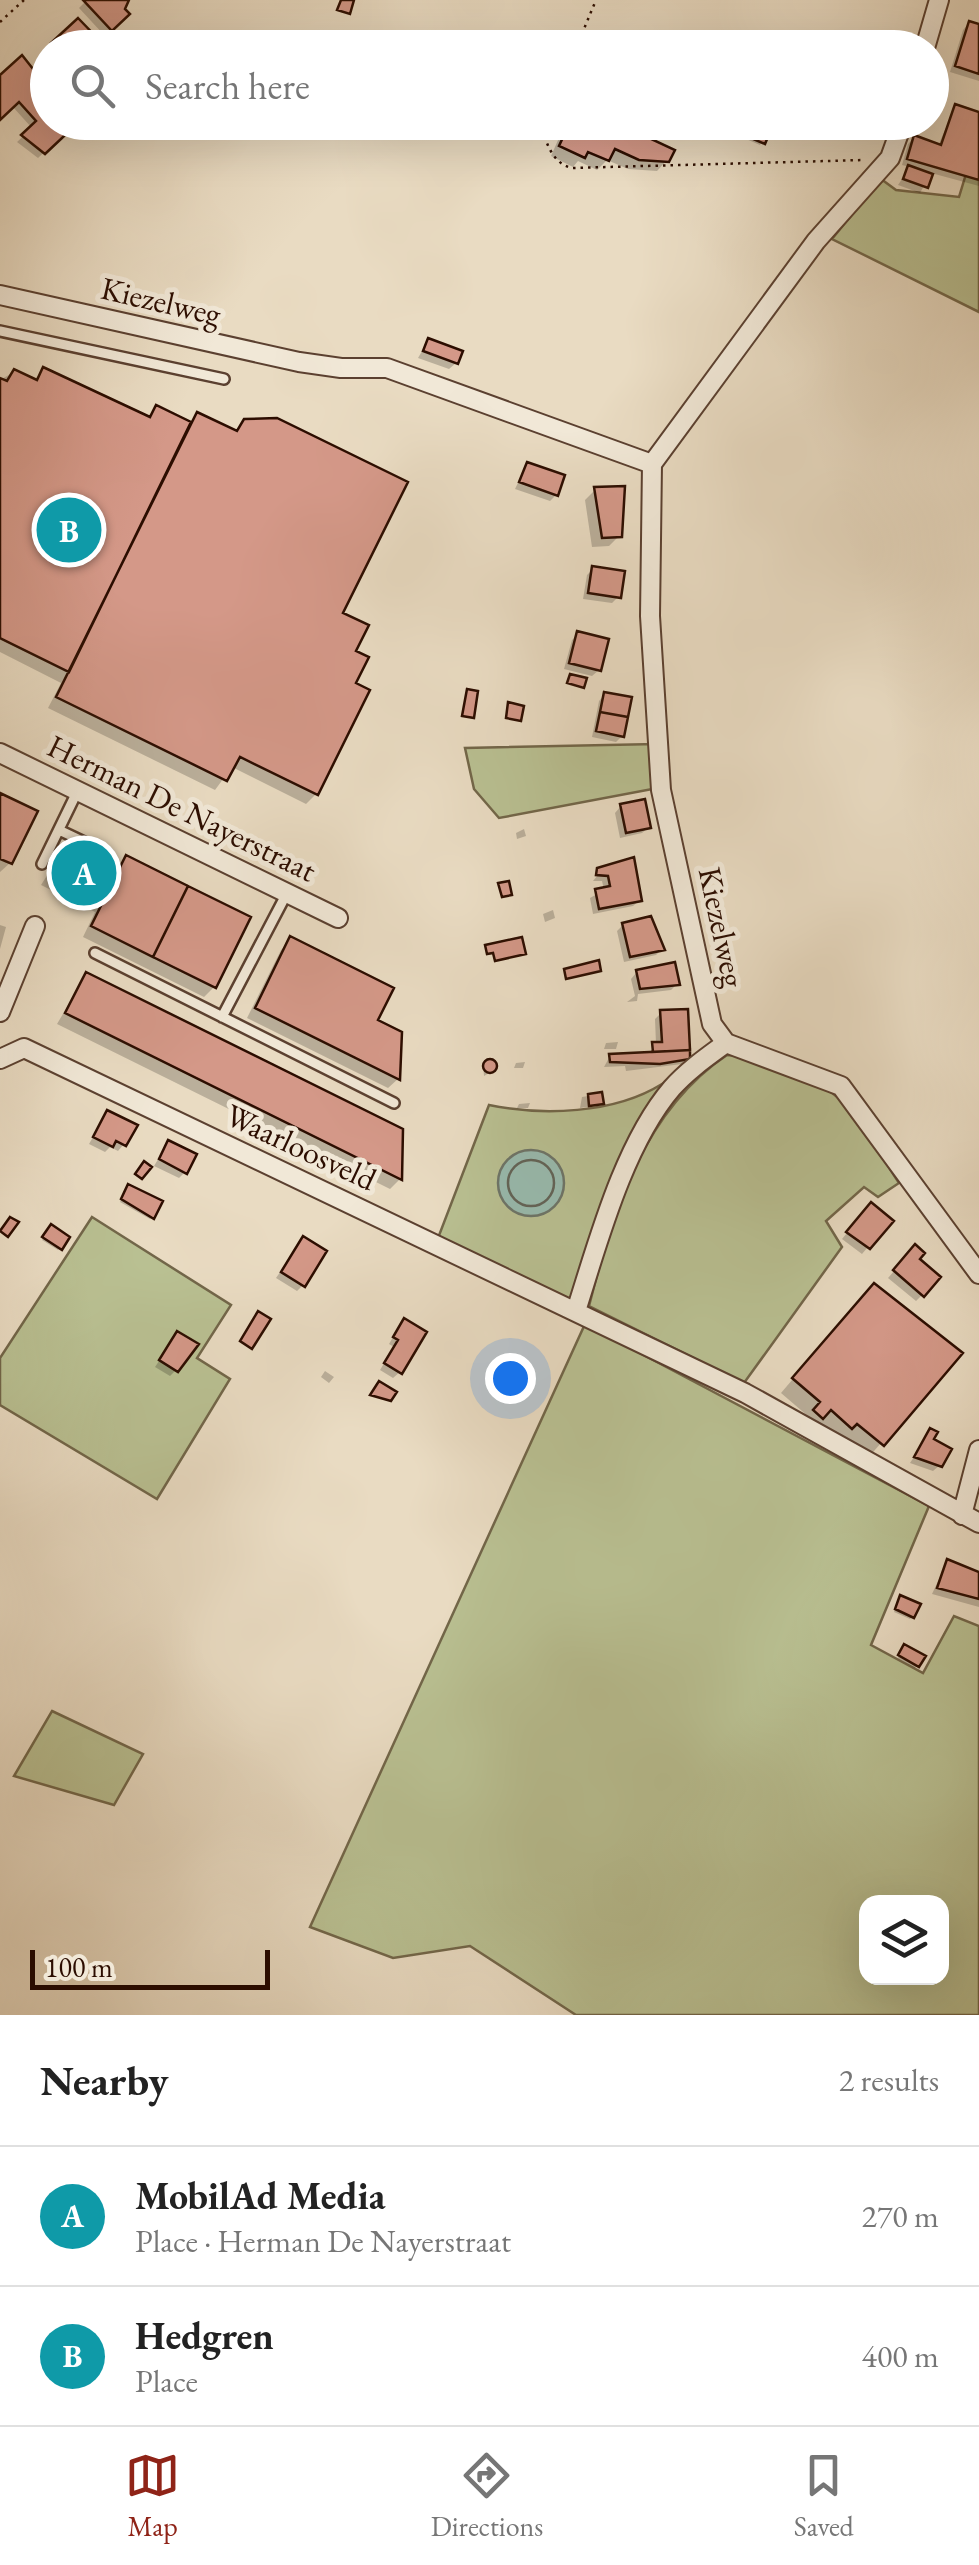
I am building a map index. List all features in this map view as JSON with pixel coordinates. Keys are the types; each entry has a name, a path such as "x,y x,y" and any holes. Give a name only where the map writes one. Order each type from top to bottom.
{"street":[{"path":"930,30 938,0"},
{"path":"652,464 816,241 890,158 896,140"},
{"name":"Kiezelweg","path":"0,295 300,362 342,368 386,368 652,464 650,616 661,790 712,1024 726,1043"},
{"name":"Herman De Nayerstraat","path":"0,752 338,918"},
{"path":"0,1012 35,926"},
{"path":"576,1311 609,1216 650,1119 672,1088 726,1043 841,1086 979,1274"},
{"name":"Waarloosveld","path":"0,1060 24,1048 745,1392 971,1519"},
{"path":"971,1519 979,1450"}],"lane":[{"path":"0,331 224,380"},
{"path":"42,864 78,790"},
{"path":"59,830 98,849"},
{"path":"222,1017 287,893"},
{"path":"94,953 394,1103"}],"path":[{"path":"0,22 24,0"},
{"path":"584,30 596,0"},
{"path":"547,140 561,165 572,168 890,158"}],"green space":[{"path":"966,174 979,177 979,312 832,239 881,179 896,190 959,197"},
{"path":"656,744 663,787 499,818 474,789 465,748"},
{"path":"727,1055 780,1067 840,1099 863,1126 899,1183 878,1197 864,1187 826,1221 842,1247 744,1383 589,1306 609,1235 635,1166 673,1105"},
{"path":"662,1084 631,1144 571,1300 438,1238 489,1105 532,1111 577,1110 622,1101"},
{"path":"92,1217 231,1305 197,1358 230,1379 157,1499 0,1405 0,1358"},
{"path":"585,1324 929,1506 871,1645 923,1673 954,1616 979,1626 979,2015 576,2015 470,1946 393,1958 310,1927"},
{"path":"52,1711 143,1754 114,1805 14,1776"}],"water":[{"path":"531,1150 554,1160 564,1183 554,1206 531,1216 508,1206 498,1183 508,1160"}],"building":[{"path":"83,0 129,0 125,9 130,14 111,30"},
{"path":"341,0 354,0 350,14 337,10"},
{"path":"78,18 90,30 65,30"},
{"path":"969,21 979,24 979,74 955,66"},
{"path":"22,55 30,65 30,114 19,102 0,120 0,75"},
{"path":"955,104 979,112 979,180 907,159 913,140 941,145 943,140 949,140 949,122"},
{"path":"30,127 30,140 60,140 45,154 21,135"},
{"path":"562,140 654,140 675,150 669,162 639,160 615,149 609,161 588,152 585,158 559,146"},
{"path":"908,165 933,174 928,188 903,179"},
{"path":"428,338 463,351 458,364 423,351"},
{"path":"43,367 150,417 156,405 191,422 69,672 0,638 0,378 7,381 14,369 37,380"},
{"path":"197,412 237,431 244,419 277,418 408,482 343,613 369,625 356,651 369,657 356,683 370,690 318,795 240,757 227,781 56,697"},
{"path":"527,462 565,475 558,496 519,482"},
{"path":"625,486 622,537 602,538 594,487"},
{"path":"592,566 625,571 621,598 588,593"},
{"path":"577,631 609,639 601,671 569,663"},
{"path":"570,674 587,678 584,688 567,683"},
{"path":"467,689 478,691 474,718 462,716"},
{"path":"604,692 632,697 628,717 600,712"},
{"path":"508,702 524,706 521,721 506,718"},
{"path":"600,712 628,717 624,737 596,731"},
{"path":"0,793 38,811 12,864 0,859"},
{"path":"645,799 651,828 626,833 620,804"},
{"path":"65,844 119,870 103,902 49,875"},
{"path":"126,855 188,886 153,957 91,926"},
{"path":"634,857 642,901 599,909 595,889 610,886 608,876 596,875 597,868"},
{"path":"509,881 512,895 502,897 498,883"},
{"path":"188,886 251,917 216,988 153,957"},
{"path":"651,916 665,950 630,957 622,923"},
{"path":"290,936 394,988 378,1020 402,1032 400,1080 255,1008"},
{"path":"522,937 526,954 495,961 493,953 487,954 485,945"},
{"path":"599,960 601,971 566,979 564,969"},
{"path":"675,962 680,985 640,989 636,970"},
{"path":"86,972 403,1129 402,1180 65,1013"},
{"path":"688,1009 690,1050 653,1052 652,1042 662,1042 660,1010"},
{"path":"690,1050 690,1059 660,1064 610,1062 609,1054"},
{"path":"490,1059 497,1066 490,1073 483,1066"},
{"path":"602,1092 604,1104 589,1106 588,1094"},
{"path":"107,1110 138,1125 126,1146 116,1141 113,1147 93,1137"},
{"path":"168,1140 197,1154 187,1174 159,1159"},
{"path":"144,1161 152,1167 142,1179 135,1174"},
{"path":"128,1184 163,1201 154,1219 121,1199"},
{"path":"871,1202 894,1221 870,1249 846,1232"},
{"path":"10,1217 19,1222 8,1237 0,1231"},
{"path":"51,1224 70,1237 62,1250 42,1237"},
{"path":"303,1236 327,1251 305,1287 281,1272"},
{"path":"915,1244 925,1253 920,1259 941,1277 924,1297 893,1270"},
{"path":"874,1283 963,1353 884,1446 857,1424 852,1429 831,1410 823,1419 813,1410 820,1402 792,1378"},
{"path":"258,1311 271,1319 252,1349 240,1341"},
{"path":"404,1318 427,1332 402,1374 384,1363 398,1340 393,1337"},
{"path":"177,1331 199,1344 178,1372 159,1360"},
{"path":"379,1381 397,1392 391,1401 370,1395"},
{"path":"930,1428 938,1432 934,1439 952,1449 942,1467 914,1457"},
{"path":"947,1559 979,1572 979,1599 937,1588"},
{"path":"900,1595 921,1604 914,1618 895,1609"},
{"path":"904,1644 926,1656 919,1667 898,1655"}],"place":[{"name":"Hedgren","path":"69,530"},
{"name":"MobilAd Media","path":"84,873"}]}
